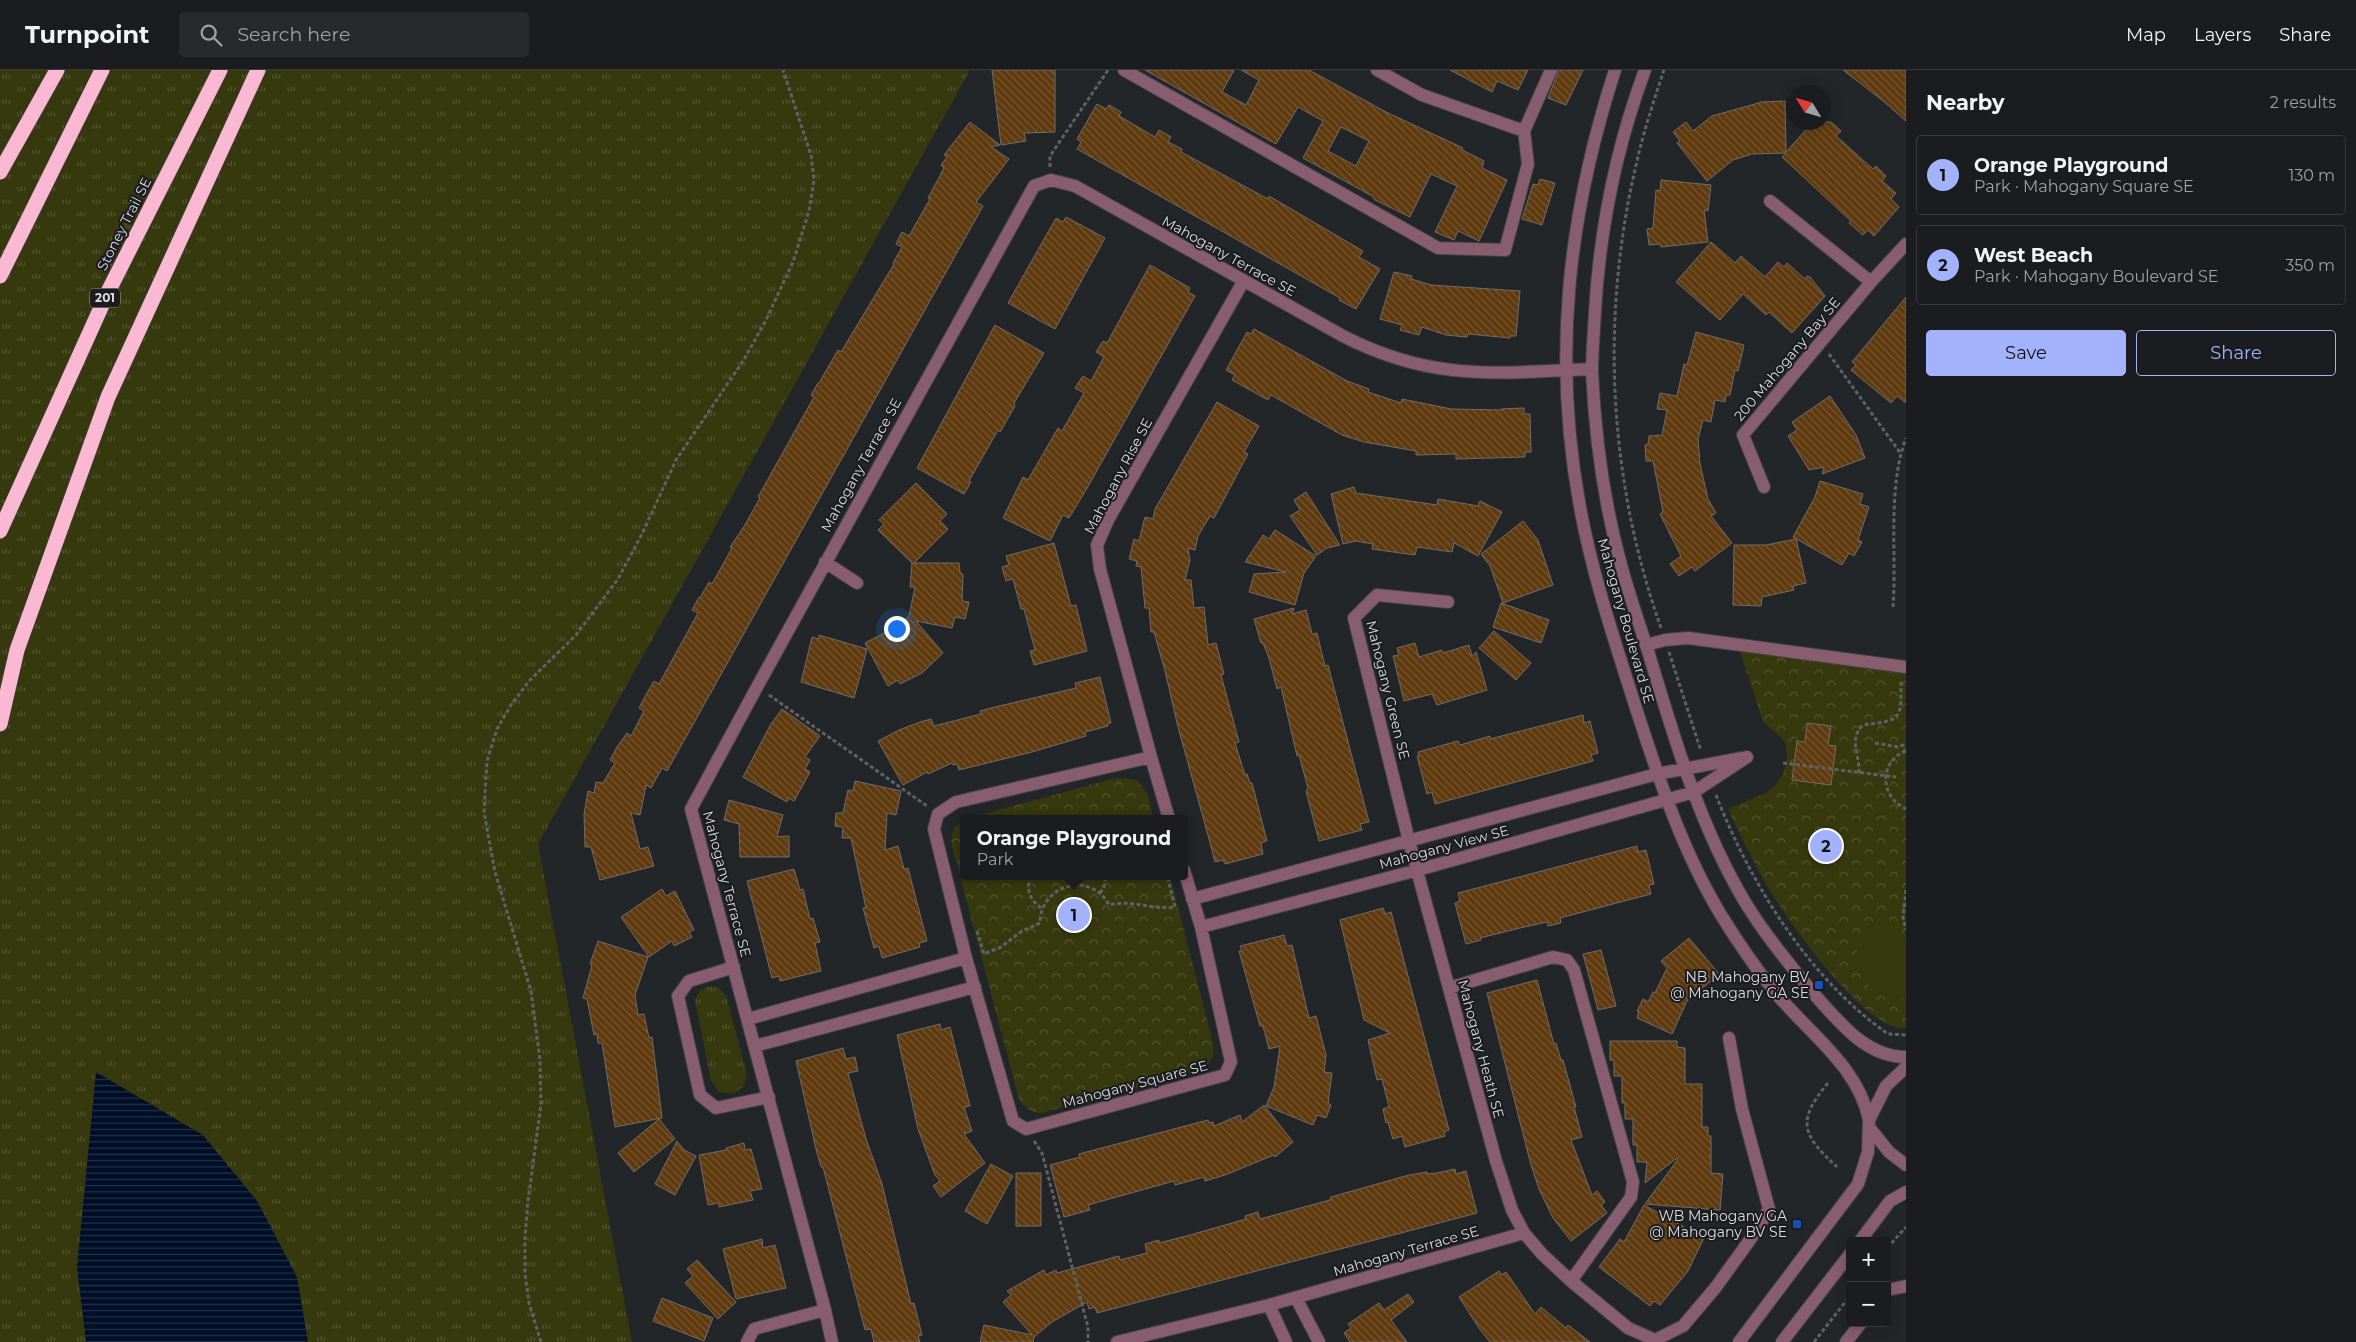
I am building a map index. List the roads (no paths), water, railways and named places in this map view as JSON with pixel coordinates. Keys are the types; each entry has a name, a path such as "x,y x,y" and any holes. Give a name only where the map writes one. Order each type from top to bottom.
{"highway":[{"path":"0,172 57,70"},
{"path":"0,276 102,70"},
{"name":"Stoney Trail SE","path":"0,532 108,292 220,70"},
{"path":"0,719 17,650 108,397 258,70"}],"street":[{"path":"1124,70 1438,248 1505,250 1528,164 1524,131 1551,70"},
{"path":"1377,70 1422,95 1524,131"},
{"name":"Mahogany Boulevard SE","path":"1615,70 1589,158 1579,206 1572,256 1565,370 1573,462 1590,553 1611,629 1657,774 1685,845 1721,915 1750,958 1779,996 1844,1066 1861,1094 1869,1124"},
{"name":"Mahogany Boulevard SE","path":"1645,70 1624,132 1605,214 1598,264 1592,369 1608,507 1618,556 1685,768 1718,850 1746,902 1793,970 1829,1011 1864,1044 1883,1055 1906,1057"},
{"name":"Mahogany Terrace SE","path":"832,1342 826,1310 691,809 756,687 1034,186 1051,180 1075,186 1243,282 1362,346 1404,362 1451,372 1474,373 1592,369"},
{"path":"1770,202 1871,282"},
{"name":"200 Mahogany Bay SE","path":"1764,487 1743,435 1871,282 1906,244"},
{"name":"Mahogany Rise SE","path":"1151,757 1100,568 1097,545 1108,520 1243,282"},
{"path":"825,562 857,583"},
{"name":"Mahogany Green SE","path":"1418,870 1354,618 1377,595 1448,602"},
{"path":"1646,645 1665,640 1688,638 1904,667"},
{"path":"755,1046 975,987 934,830 938,814 956,802 1151,757 1168,815"},
{"name":"Mahogany View SE","path":"1192,899 1657,774 1747,757 1694,792 1667,801 1418,870 1201,927"},
{"name":"Mahogany Heath SE","path":"1418,870 1496,1160 1512,1210 1524,1234 1570,1281 1628,1328 1655,1340 1683,1326 1716,1287 1757,1230 1769,1209 1742,1109 1730,1038"},
{"name":"Mahogany Square SE","path":"975,987 1013,1121 1026,1129 1225,1075 1231,1062 1201,927 1187,880"},
{"path":"1449,988 1554,957 1567,960 1574,970 1634,1182 1631,1197 1570,1281"},
{"path":"748,1019 966,958"},
{"path":"734,967 689,981 678,996 700,1095 716,1108 768,1097"},
{"path":"1739,1342 1858,1184 1868,1152 1869,1124 1886,1086 1906,1066"},
{"path":"1869,1124 1889,1152 1906,1165"},
{"path":"1863,1237 1890,1201 1906,1192"},
{"name":"Mahogany Terrace SE","path":"1117,1342 1296,1298 1524,1234"},
{"path":"1782,1342 1846,1259"},
{"path":"1891,1289 1906,1286"},
{"path":"1296,1298 1319,1342"},
{"path":"1269,1305 1286,1342"},
{"path":"747,1342 754,1329 826,1310"},
{"path":"1846,1342 1858,1327"}],"water":[{"path":"96,1072 203,1135 257,1201 297,1277 308,1342 86,1342 77,1267"}],"place":[{"name":"West Beach","path":"1826,846"},
{"name":"Orange Playground","path":"1074,915"},
{"name":"NB Mahogany BV @ Mahogany GA SE","path":"1819,985"},
{"name":"WB Mahogany GA @ Mahogany BV SE","path":"1797,1224"}]}
